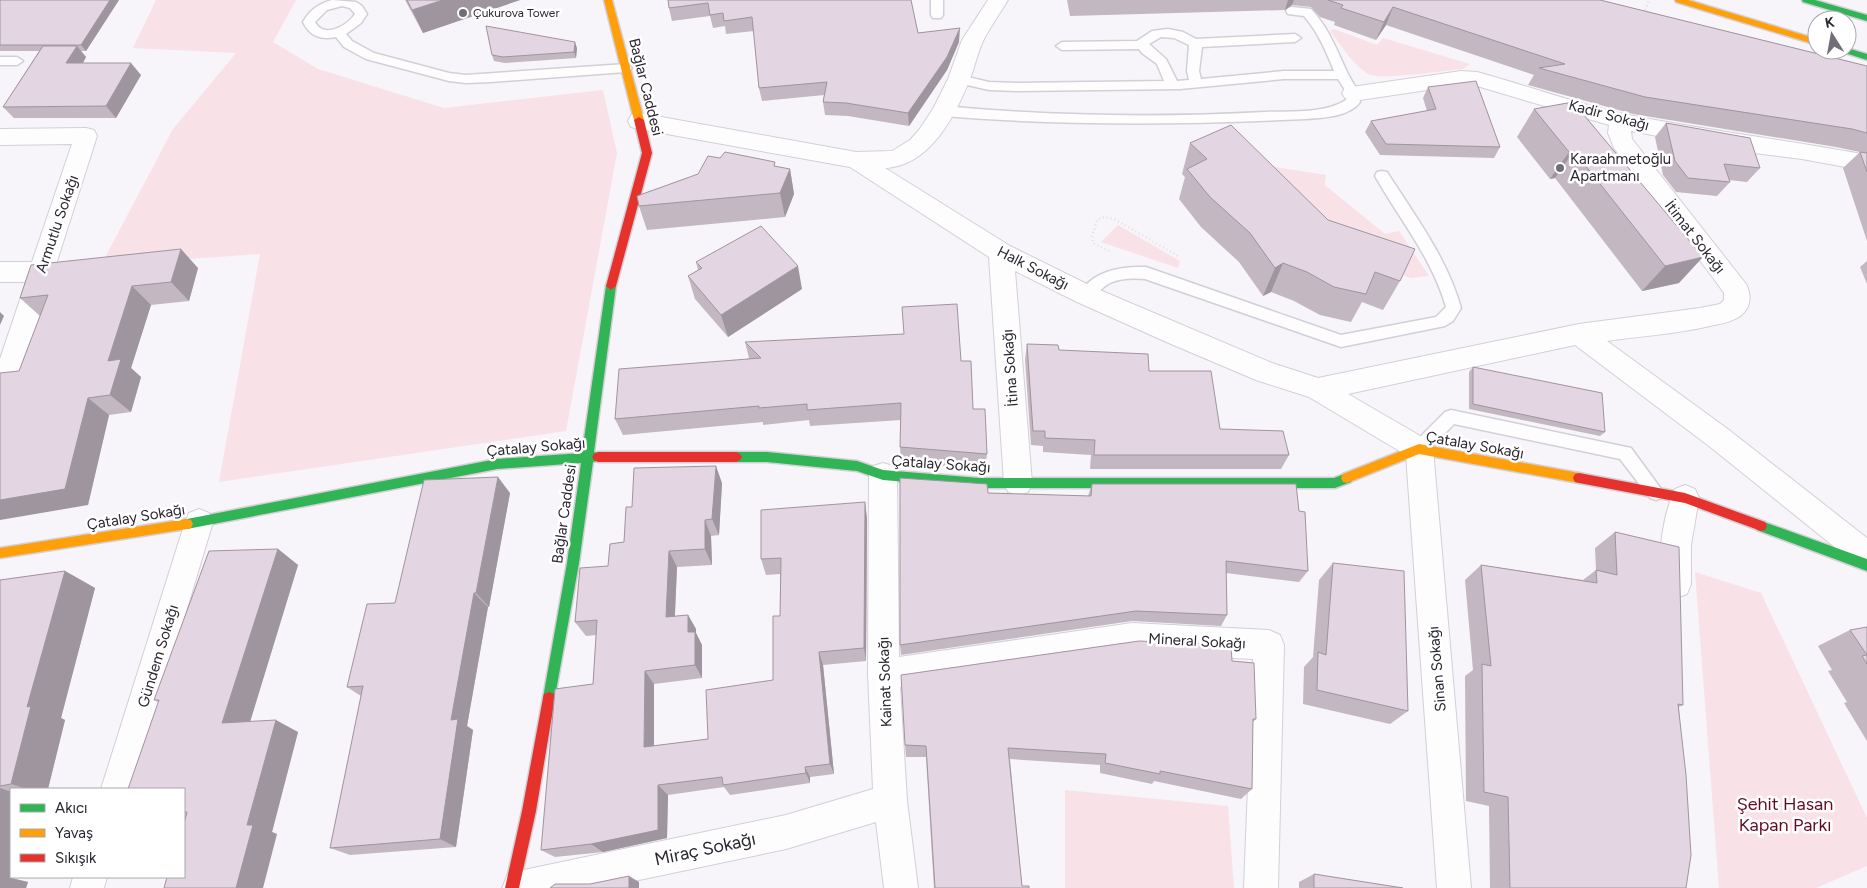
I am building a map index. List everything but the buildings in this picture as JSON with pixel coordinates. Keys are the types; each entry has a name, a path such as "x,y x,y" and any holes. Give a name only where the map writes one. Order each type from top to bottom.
{"main road":[{"name":"Bağlar Caddesi","path":"512,888 530,811 570,582 608,296 647,153 608,0"},
{"path":"1679,0 1807,39"},
{"path":"1806,0 1867,18"},
{"name":"Çatalay Sokağı","path":"0,553 199,522 497,464 587,457 767,456 857,466 884,475 979,483 1335,483 1419,449 1685,498 1867,564"}],"street":[{"path":"856,160 890,159 905,154 918,146 927,136 944,111 959,79 973,40 998,0"},
{"name":"Kadir Sokağı","path":"1348,84 1461,78 1477,79 1621,121 1731,142 1802,151 1867,163"},
{"name":"Halk Sokağı","path":"639,121 856,160 1001,253 1086,295 1180,337 1265,372 1318,389 1419,449"},
{"name":"İtimat Sokağı","path":"1579,334 1700,318 1728,312 1737,304 1737,291 1622,142 1619,133 1621,121"},
{"name":"Armutlu Sokağı","path":"0,137 86,136 0,399"},
{"name":"İtina Sokağı","path":"1001,253 1018,483"},
{"path":"0,272 40,272"},
{"path":"1318,389 1579,334 1719,438 1867,556"},
{"name":"Sinan Sokağı","path":"1419,449 1454,888"},
{"name":"Kainat Sokağı","path":"884,475 884,674 890,801 901,888"},
{"path":"1676,614 1676,545 1685,498"},
{"name":"Gündem Sokağı","path":"117,788 199,522"},
{"name":"Mineral Sokağı","path":"884,674 1132,638 1269,645 1261,888"},
{"name":"Miraç Sokağı","path":"519,888 786,832 890,801"}],"lane":[{"path":"937,0 937,14"},
{"path":"944,111 1066,118 1149,120 1231,119 1345,109 1353,102 1348,84 1323,34 1307,12 1292,11"},
{"path":"339,32 348,44 370,56 449,77 466,79 491,78 626,68"},
{"path":"1062,46 1128,46 1144,44 1152,36 1170,32 1194,43 1295,38"},
{"path":"1194,43 1196,48 1193,70 1196,84"},
{"path":"1144,44 1146,50 1162,62 1172,85"},
{"path":"0,61 17,61"},
{"path":"959,79 989,86 1017,88 1196,84 1284,75 1348,84"},
{"path":"1086,295 1090,288 1098,282 1126,272 1134,272 1146,273 1332,340 1351,339 1440,322 1448,317 1454,308 1448,288 1442,274 1382,176"},
{"path":"1419,449 1451,416 1625,452 1656,493"}],"path":[{"path":"1643,16 1648,0"}],"green space":[{"path":"156,0 296,0 273,42 318,69 444,108 603,90 617,153 566,431 219,482 260,254 101,265 173,129 236,53 133,48"},
{"path":"1334,29 1377,45 1383,38 1470,64 1463,69 1398,76 1375,76 1362,70 1352,60 1330,31"},
{"path":"1269,166 1326,175 1325,185 1385,234 1399,231 1429,276 1410,278 1343,249"},
{"path":"1118,225 1180,261 1178,268 1101,242"},
{"name":"Şehit Hasan Kapan Parkı","path":"1695,572 1761,593 1867,818 1867,866 1816,888 1719,888"},
{"path":"1065,790 1228,806 1234,888 1065,888"}],"traffic: fast":[{"path":"1806,0 1867,18"},
{"path":"1857,54 1867,57"},
{"path":"549,698 573,563 611,286"},
{"path":"187,524 497,464 598,457"},
{"path":"736,457 767,457 857,466 883,475 979,483 1335,483 1347,478"},
{"path":"1761,526 1867,565"}],"traffic: slow":[{"path":"608,0 639,120"},
{"path":"1679,0 1807,39"},
{"path":"1347,478 1419,449 1579,478"},
{"path":"0,553 187,524"}],"traffic: jam":[{"path":"611,286 647,153 639,120"},
{"path":"598,457 736,457"},
{"path":"1579,478 1685,498 1761,526"},
{"path":"512,888 529,811 549,698"}],"place":[{"name":"Çukurova Tower","path":"463,13"},
{"name":"Karaahmetoğlu Apartmanı","path":"1560,168"}]}
